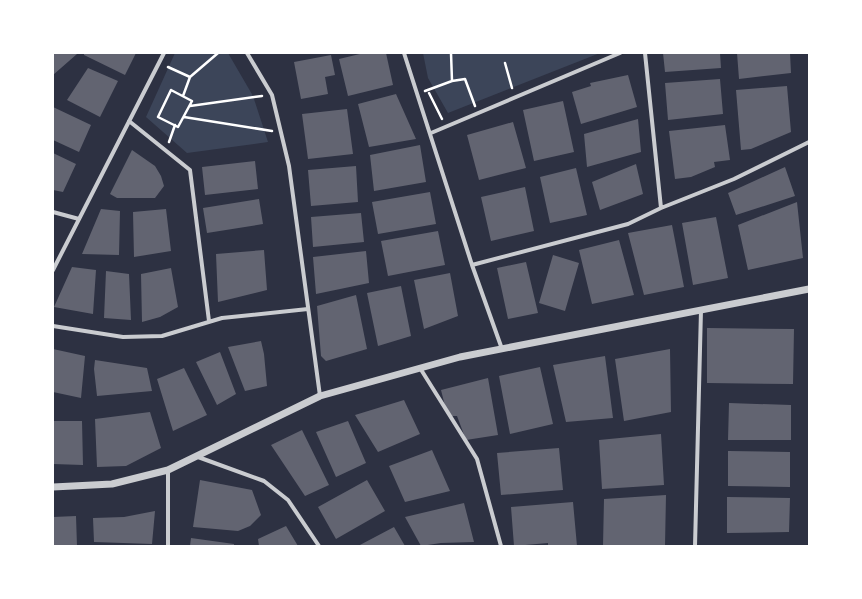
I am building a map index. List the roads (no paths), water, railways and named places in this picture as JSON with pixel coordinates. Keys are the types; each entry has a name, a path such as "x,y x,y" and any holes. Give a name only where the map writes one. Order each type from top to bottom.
{"street":[{"path":"53,270 164,53"},
{"path":"247,53 272,95 289,166 320,396"},
{"path":"404,53 472,265 502,349"},
{"path":"431,134 620,53"},
{"path":"645,53 661,208"},
{"path":"129,121 190,170 209,321"},
{"path":"472,265 628,224 661,208 734,179 809,142"},
{"path":"53,212 79,219"},
{"path":"53,487 112,484 168,470 198,457 320,396 460,357 809,289"},
{"path":"53,326 123,337 162,336 222,318 308,309"},
{"path":"695,546 701,310"},
{"path":"420,368 477,459 501,546"},
{"path":"198,457 264,481 288,500 319,546"},
{"path":"168,470 168,546"}]}
